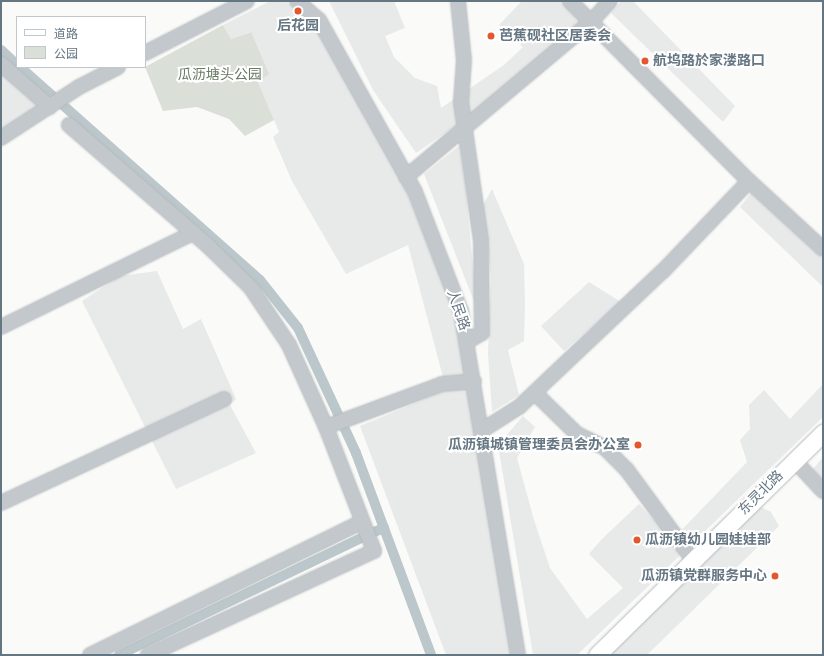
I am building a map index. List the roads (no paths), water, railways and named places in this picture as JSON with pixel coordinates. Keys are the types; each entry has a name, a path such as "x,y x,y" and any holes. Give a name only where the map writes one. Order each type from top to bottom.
{"main road":[{"name":"东灵北路","path":"597,655 823,433"}],"street":[{"path":"146,52 247,1"},
{"name":"人民路","path":"297,1 319,20 406,177 461,311 468,341 481,431 518,655"},
{"path":"458,1 464,60 461,102 480,241 482,333 468,341"},
{"path":"570,1 749,181 823,249"},
{"path":"406,177 465,130 591,22 610,1"},
{"path":"1,64 46,110"},
{"path":"1,138 75,90 116,68"},
{"path":"69,126 193,233 251,288 289,345 326,427 374,550 148,655"},
{"path":"481,431 519,407 663,271 749,181"},
{"path":"1,327 193,233"},
{"path":"326,427 442,384 474,381"},
{"path":"534,393 578,434 604,447 627,470 693,560"},
{"path":"1,503 224,399"},
{"path":"795,461 823,491"},
{"path":"90,655 362,522"}],"waterway":[{"path":"1,50 16,64"},
{"path":"21,68 260,280 298,328 356,453 431,655"},
{"path":"374,532 384,528"},
{"path":"119,655 361,538"}],"place":[{"name":"后花园","path":"298,11"},
{"name":"芭蕉砚社区居委会","path":"491,36"},
{"name":"航坞路於家溇路口","path":"645,61"},
{"name":"瓜沥镇城镇管理委员会办公室","path":"638,445"},
{"name":"瓜沥镇幼儿园娃娃部","path":"637,540"},
{"name":"瓜沥镇党群服务中心","path":"775,576"}],"park label":[{"name":"瓜沥塘头公园","path":"220,75"}]}
